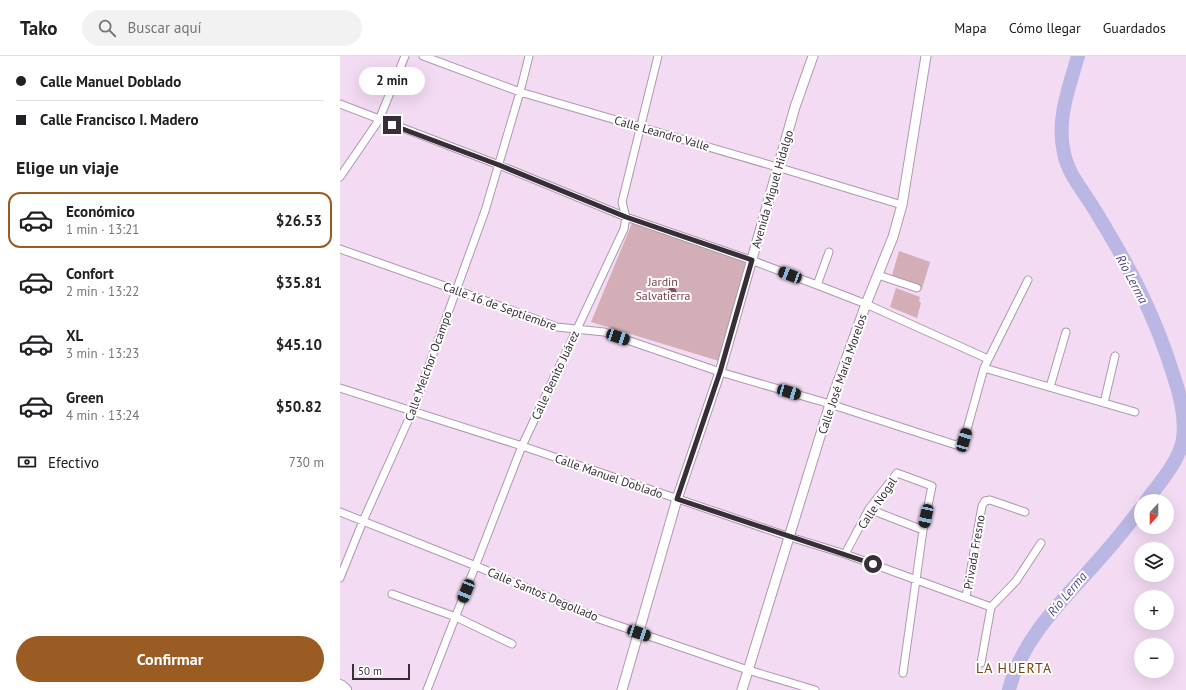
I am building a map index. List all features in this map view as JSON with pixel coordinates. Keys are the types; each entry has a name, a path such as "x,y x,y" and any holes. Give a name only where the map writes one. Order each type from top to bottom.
{"main road":[{"path":"340,686 345,690"}],"street":[{"path":"340,177 378,120 405,56"},
{"name":"Calle Leandro Valle","path":"423,56 520,92 902,205"},
{"name":"Calle Melchor Ocampo","path":"340,578 363,521 412,412 485,211 529,56"},
{"name":"Calle Benito Juárez","path":"427,690 522,446 624,229 626,217 622,202 658,56"},
{"name":"Avenida Miguel Hidalgo","path":"622,690 677,499 720,372 795,107 813,56"},
{"name":"Calle José María Morelos","path":"742,690 830,404 866,304 893,237 902,205 926,56"},
{"path":"340,104 378,120 499,165 626,217 752,260 866,304 988,360"},
{"name":"Calle 16 de Septiembre","path":"340,249 557,327 604,332 720,372 830,404 956,444 964,440 984,368"},
{"path":"817,285 829,252"},
{"path":"878,275 917,288"},
{"path":"1028,280 984,368 1135,412"},
{"path":"1050,387 1066,332"},
{"path":"1104,403 1116,356"},
{"name":"Calle Manuel Doblado","path":"340,388 522,446 790,537 845,554 991,607"},
{"name":"Calle Nogal","path":"845,554 869,510 897,473 932,486 923,530"},
{"name":"Privada Fresno","path":"966,597 982,506 985,501 990,500 1025,512"},
{"path":"869,510 923,530 903,673"},
{"name":"Calle Santos Degollado","path":"340,512 476,566 599,619 748,670 815,690"},
{"path":"981,663 991,607 1016,581 1041,543"},
{"path":"392,594 456,617 512,644"}],"green space":[{"name":"Jardin Salvatierra","path":"633,221 748,261 719,361 591,322"},
{"path":"899,251 930,262 922,289 891,279"},
{"path":"896,288 920,297 919,301 921,303 917,318 890,307"}],"building":[{"path":"672,287 677,292 672,297 667,292"}],"waterway":[{"name":"Río Lerma","path":"1078,56 1063,116 1062,141 1065,159 1073,177 1115,244 1144,298 1167,355 1182,406 1184,431 1181,447 1168,472 1151,494"},
{"name":"Río Lerma","path":"1009,690 1021,657 1040,628 1062,600 1114,542 1134,517"}],"district":[{"name":"LA HUERTA","path":"1014,668"}],"route":[{"path":"392,125 499,165 626,217 752,260 720,372 677,499 873,564"}]}
